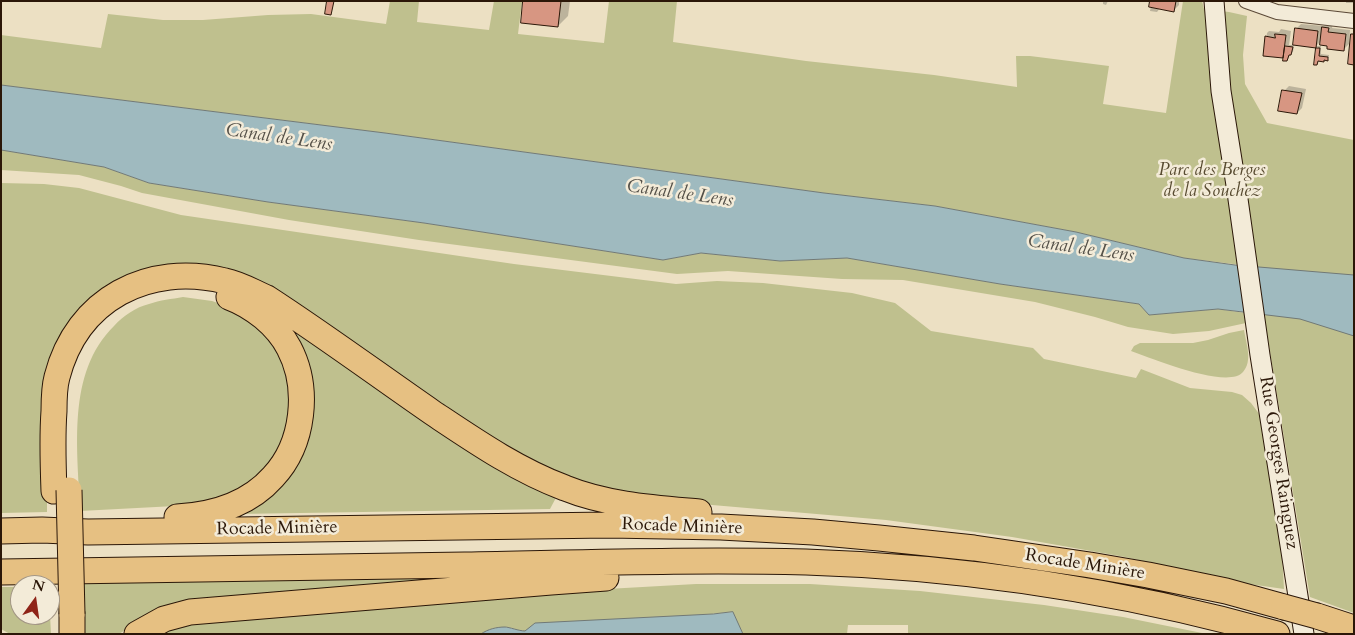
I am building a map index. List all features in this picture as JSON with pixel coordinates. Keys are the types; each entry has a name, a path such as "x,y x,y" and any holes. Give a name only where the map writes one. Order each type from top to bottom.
{"highway":[{"path":"62,490 53,428 56,379 62,359 71,341 96,309 113,295 158,278 181,276 205,277 226,281 267,298 493,452 564,488 598,498 634,504 686,511 788,520 813,532"},
{"path":"42,530 88,521 203,515 244,500 261,489 275,476 294,444 301,412 301,394 297,371 289,348 275,328 237,300 215,292 196,289 173,289 156,292 132,300 112,314 92,336 78,362 71,389 62,490 64,624"},
{"name":"Rocade Minière","path":"1,531 88,532 608,525 721,527 813,532 964,547 1148,575 1226,591 1284,607 1311,625 1354,628"},
{"name":"Rocade Minière","path":"1,572 579,563 808,562 966,573 1062,586 1146,602 1277,634"},
{"path":"137,634 164,619 190,612 551,582 691,573 745,572 808,562"}],"street":[{"name":"Rue Georges Rainguez","path":"1214,1 1221,91 1260,355 1311,625"},
{"path":"1246,1 1278,12 1354,21"}],"green space":[{"name":"Parc des Berges de la Souchez","path":"390,1 419,1 417,22 489,30 494,1 522,1 518,34 604,43 609,1 677,1 673,42 806,61 934,75 1017,87 1016,56 1109,66 1103,104 1166,113 1183,1 1202,1 1204,9 1247,16 1243,55 1245,84 1267,123 1354,140 1354,613 1310,597 1264,315 1258,267 1184,258 1076,232 935,206 824,193 385,133 1,85 1,35 101,48 108,14 163,20 203,20 311,14 386,24"},
{"path":"1,150 104,167 149,183 663,260 701,253 780,261 847,258 1000,284 1139,304 1149,315 1218,309 1245,313 1246,323 1209,331 1173,334 1128,327 1035,302 903,280 842,279 728,271 677,274 419,240 289,220 142,193 79,175 1,170"},
{"path":"1,183 44,184 79,188 181,215 514,264 676,284 717,281 763,283 852,293 895,303 931,331 1033,348 1044,359 1136,378 1141,369 1190,388 1232,392 1242,395 1260,415 1282,553 1284,589 1235,582 1125,557 1012,537 886,520 666,501 598,488 522,459 253,282 105,291 47,418 47,512 1,513"},
{"path":"183,297 212,301 238,310 263,330 281,358 290,390 289,420 282,446 257,478 229,497 194,505 80,511 77,438 78,413 88,366 99,345 114,326 126,315 144,305"},
{"path":"286,317 559,492 550,509 238,514 296,454"},
{"path":"1244,330 1248,363 1243,372 1235,377 1206,375 1189,371 1131,351 1134,346 1140,343 1193,343"},
{"path":"480,577 139,621 119,634 81,634 81,583"},
{"path":"696,584 810,584 920,591 1044,605 1123,617 1207,634 908,634 908,625 848,625 847,634 743,634 732,612 525,632 502,627 481,634 156,634 190,621 589,590"},
{"path":"1,587 10,587 10,625 51,625 51,634 10,634 1,629"}],"water":[{"name":"Canal de Lens","path":"1,85 385,133 824,193 935,206 1076,232 1184,258 1235,265 1354,275 1354,336 1300,319 1218,309 1149,315 1139,304 1000,284 847,258 780,261 701,253 663,260 149,183 104,167 1,150"},
{"path":"733,612 743,634 481,634 502,627 525,631 535,623"}],"building":[{"path":"327,1 334,1 331,15 325,14"},
{"path":"523,1 561,1 558,27 521,23"},
{"path":"1150,1 1176,1 1174,12 1149,7"},
{"path":"1322,27 1329,28 1328,32 1346,34 1344,51 1327,49 1327,46 1320,45"},
{"path":"1295,28 1318,31 1316,48 1293,45"},
{"path":"1275,34 1286,35 1283,58 1263,56 1265,36 1275,38"},
{"path":"1351,34 1354,34 1354,65 1348,64"},
{"path":"1285,46 1293,47 1287,61 1283,61"},
{"path":"1316,48 1320,48 1319,56 1328,57 1328,61 1318,61 1317,65 1314,65"},
{"path":"1282,90 1302,93 1297,114 1278,111"}]}
